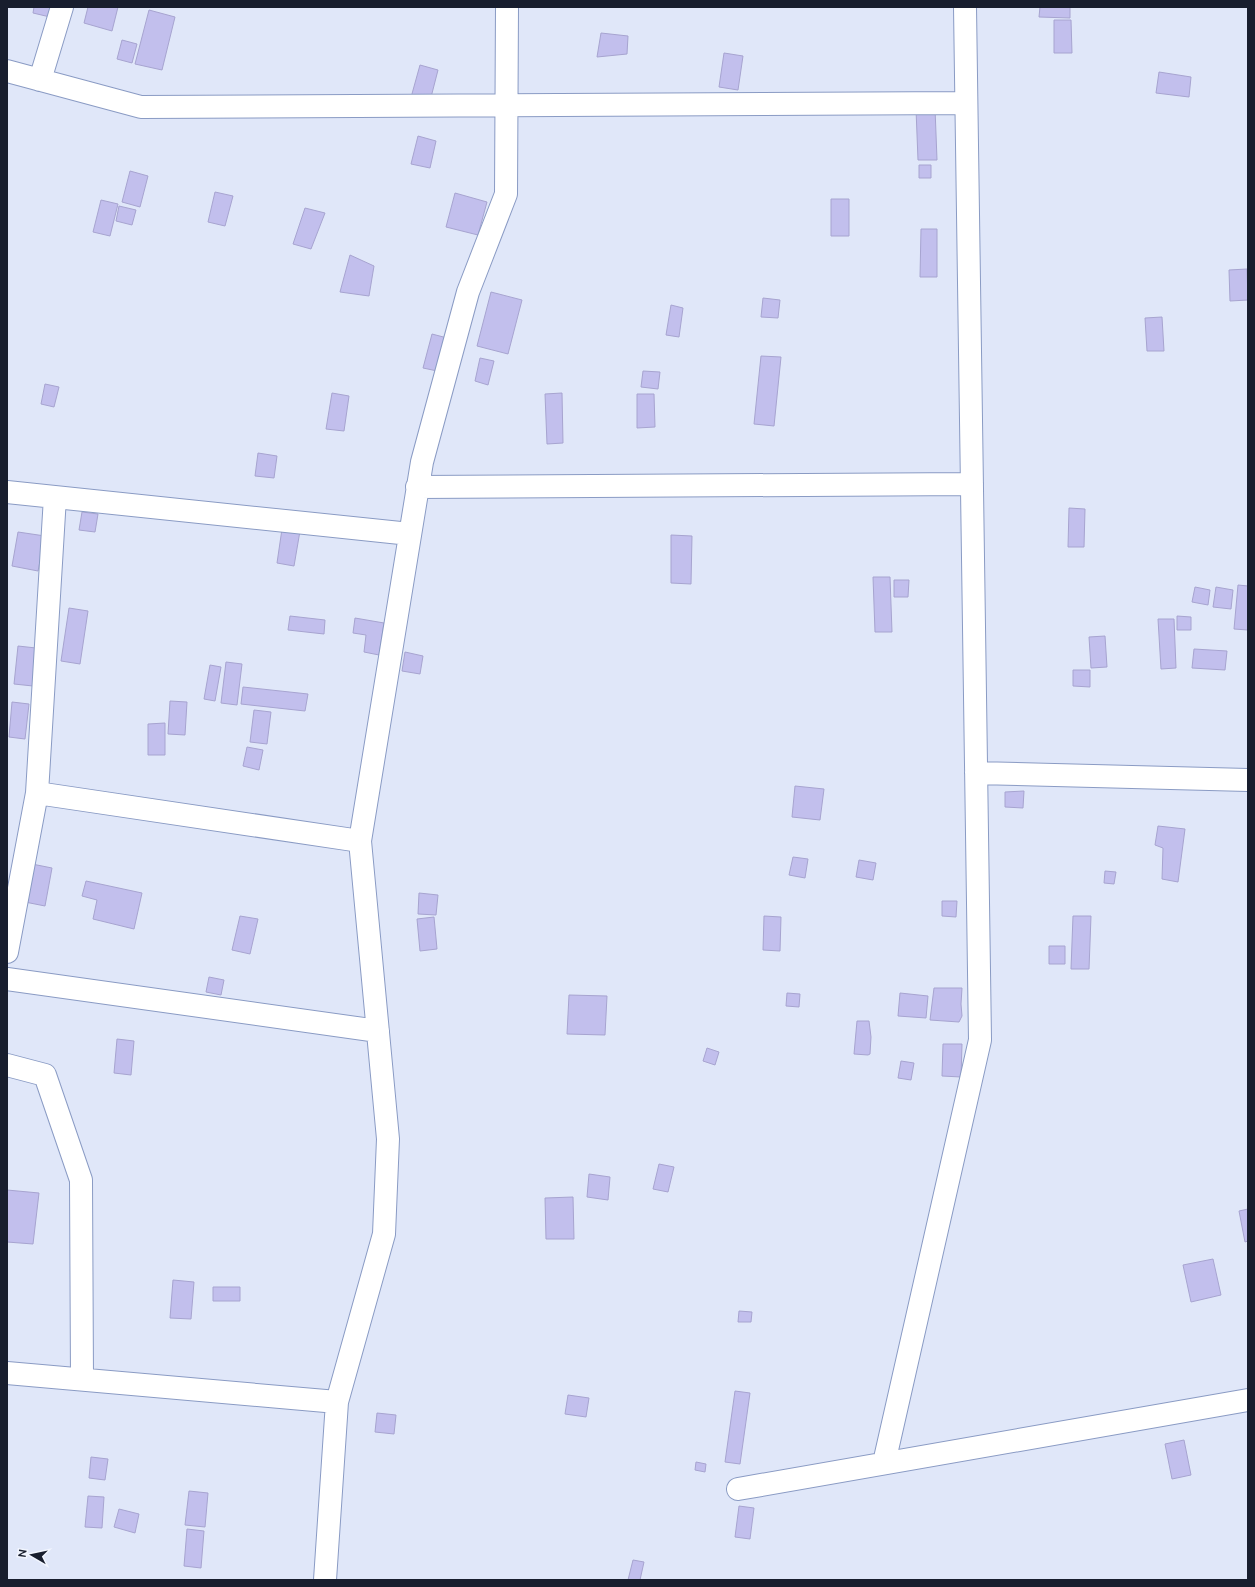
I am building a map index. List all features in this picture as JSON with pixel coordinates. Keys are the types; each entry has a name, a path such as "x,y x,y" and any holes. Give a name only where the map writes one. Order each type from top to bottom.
{"street":[{"path":"40,80 62,7"},
{"path":"325,1580 337,1402 384,1234 388,1139 360,841 422,462 468,292 506,194 507,7"},
{"path":"884,1463 980,1040 965,7"},
{"path":"9,75 40,80 141,107 966,104"},
{"path":"417,487 972,484"},
{"path":"7,492 410,534"},
{"path":"7,952 37,792 55,497"},
{"path":"976,773 1248,780"},
{"path":"37,792 360,841"},
{"path":"7,978 378,1031"},
{"path":"7,1065 45,1076 81,1180 82,1380"},
{"path":"7,1373 337,1402"},
{"path":"738,1489 1248,1400"}],"building":[{"path":"34,7 52,7 50,17 33,13"},
{"path":"88,7 118,7 112,31 84,23"},
{"path":"1040,7 1070,7 1070,18 1039,17"},
{"path":"149,10 175,17 162,70 135,64"},
{"path":"1054,20 1071,20 1072,53 1054,53"},
{"path":"601,33 628,36 627,54 597,57"},
{"path":"122,40 137,44 132,63 117,59"},
{"path":"724,53 743,56 738,90 719,87"},
{"path":"420,65 438,70 429,105 410,101"},
{"path":"1159,72 1191,77 1189,97 1156,93"},
{"path":"935,108 937,160 918,160 916,109"},
{"path":"418,136 436,141 430,168 411,164"},
{"path":"919,165 931,165 931,178 919,178"},
{"path":"130,171 148,176 140,207 122,202"},
{"path":"215,192 233,196 225,226 208,222"},
{"path":"455,193 487,202 478,235 446,227"},
{"path":"831,199 849,199 849,236 831,236"},
{"path":"101,200 118,204 110,236 93,232"},
{"path":"119,206 136,210 132,225 116,221"},
{"path":"305,208 325,213 311,249 293,244"},
{"path":"921,229 937,229 937,277 920,277"},
{"path":"350,255 374,266 369,296 340,292"},
{"path":"1247,269 1248,300 1230,301 1229,270"},
{"path":"491,292 522,300 508,354 477,346"},
{"path":"763,298 780,300 778,318 761,317"},
{"path":"671,305 683,308 679,337 666,335"},
{"path":"1162,317 1164,351 1147,351 1145,318"},
{"path":"432,334 451,339 442,372 423,368"},
{"path":"761,356 781,357 774,426 754,424"},
{"path":"480,358 494,361 488,385 475,381"},
{"path":"643,371 660,372 658,389 641,387"},
{"path":"45,384 59,387 54,407 41,404"},
{"path":"332,393 349,396 344,431 326,429"},
{"path":"562,393 563,443 547,444 545,394"},
{"path":"637,394 654,394 655,427 637,428"},
{"path":"258,453 277,456 274,478 255,476"},
{"path":"1069,508 1085,509 1084,547 1068,547"},
{"path":"82,512 98,514 95,532 79,530"},
{"path":"282,529 300,531 294,566 277,563"},
{"path":"18,532 45,536 38,571 12,566"},
{"path":"671,535 692,536 691,584 671,583"},
{"path":"873,577 890,577 892,632 875,632"},
{"path":"894,580 909,580 908,597 894,597"},
{"path":"1238,585 1248,586 1248,630 1234,629"},
{"path":"1195,587 1210,590 1208,605 1192,602"},
{"path":"1216,587 1233,590 1231,609 1213,607"},
{"path":"69,608 88,611 80,664 61,661"},
{"path":"290,616 325,620 324,634 288,630"},
{"path":"1177,616 1191,617 1191,630 1177,630"},
{"path":"355,618 384,623 379,655 364,652 366,635 353,633"},
{"path":"1158,619 1174,619 1176,668 1161,669"},
{"path":"1105,636 1107,667 1091,668 1089,637"},
{"path":"18,646 36,648 33,686 14,684"},
{"path":"1194,649 1227,651 1225,670 1192,668"},
{"path":"405,652 423,656 420,674 402,671"},
{"path":"226,662 242,664 237,705 221,703"},
{"path":"210,665 221,667 215,701 204,699"},
{"path":"1073,670 1090,670 1090,687 1073,686"},
{"path":"243,687 308,694 305,711 241,704"},
{"path":"170,701 187,702 185,735 168,734"},
{"path":"12,702 29,704 25,739 9,737"},
{"path":"254,710 271,712 267,744 250,742"},
{"path":"165,723 165,755 148,755 148,724"},
{"path":"247,747 263,750 259,770 243,766"},
{"path":"795,786 824,789 820,820 792,817"},
{"path":"1024,791 1023,808 1005,807 1005,792"},
{"path":"1158,826 1185,829 1178,882 1162,879 1163,848 1155,845"},
{"path":"793,857 808,859 805,878 789,875"},
{"path":"859,860 876,863 873,880 856,877"},
{"path":"32,864 52,868 45,906 25,902"},
{"path":"1105,871 1116,872 1114,884 1104,883"},
{"path":"86,881 142,893 134,929 93,919 97,900 82,896"},
{"path":"419,893 438,895 436,915 418,914"},
{"path":"942,901 957,901 956,917 942,916"},
{"path":"240,916 258,919 250,954 232,950"},
{"path":"764,916 781,917 780,951 763,950"},
{"path":"1073,916 1091,916 1089,969 1071,969"},
{"path":"434,917 437,949 420,951 417,919"},
{"path":"1049,946 1065,946 1065,964 1049,964"},
{"path":"209,977 224,980 221,995 206,992"},
{"path":"934,988 962,988 962,1016 959,1022 930,1020"},
{"path":"787,993 800,994 799,1007 786,1006"},
{"path":"900,993 928,996 926,1018 898,1016"},
{"path":"569,995 607,996 605,1035 567,1034"},
{"path":"857,1021 869,1021 871,1037 870,1054 868,1055 854,1054"},
{"path":"117,1039 134,1041 131,1075 114,1073"},
{"path":"943,1044 962,1044 961,1077 942,1076"},
{"path":"707,1048 719,1052 715,1065 703,1061"},
{"path":"901,1061 914,1063 911,1080 898,1078"},
{"path":"659,1164 674,1167 668,1192 653,1189"},
{"path":"589,1174 610,1177 608,1200 587,1197"},
{"path":"7,1190 39,1193 33,1244 7,1242"},
{"path":"573,1197 574,1239 546,1239 545,1198"},
{"path":"1248,1209 1248,1241 1245,1242 1239,1211"},
{"path":"1213,1259 1221,1295 1191,1302 1183,1265"},
{"path":"173,1280 194,1282 191,1319 170,1318"},
{"path":"213,1287 240,1287 240,1301 213,1301"},
{"path":"739,1311 752,1312 751,1322 738,1322"},
{"path":"735,1391 750,1393 740,1464 725,1462"},
{"path":"568,1395 589,1398 586,1417 565,1414"},
{"path":"377,1413 396,1415 394,1434 375,1432"},
{"path":"1184,1440 1191,1475 1172,1479 1165,1444"},
{"path":"91,1457 108,1459 105,1480 89,1478"},
{"path":"696,1462 706,1464 705,1472 695,1470"},
{"path":"189,1491 208,1493 205,1527 185,1525"},
{"path":"88,1496 104,1497 102,1528 85,1527"},
{"path":"739,1506 754,1508 750,1539 735,1537"},
{"path":"119,1509 139,1514 135,1533 114,1527"},
{"path":"187,1529 204,1531 201,1568 184,1566"},
{"path":"633,1560 644,1562 640,1580 628,1580"}]}
